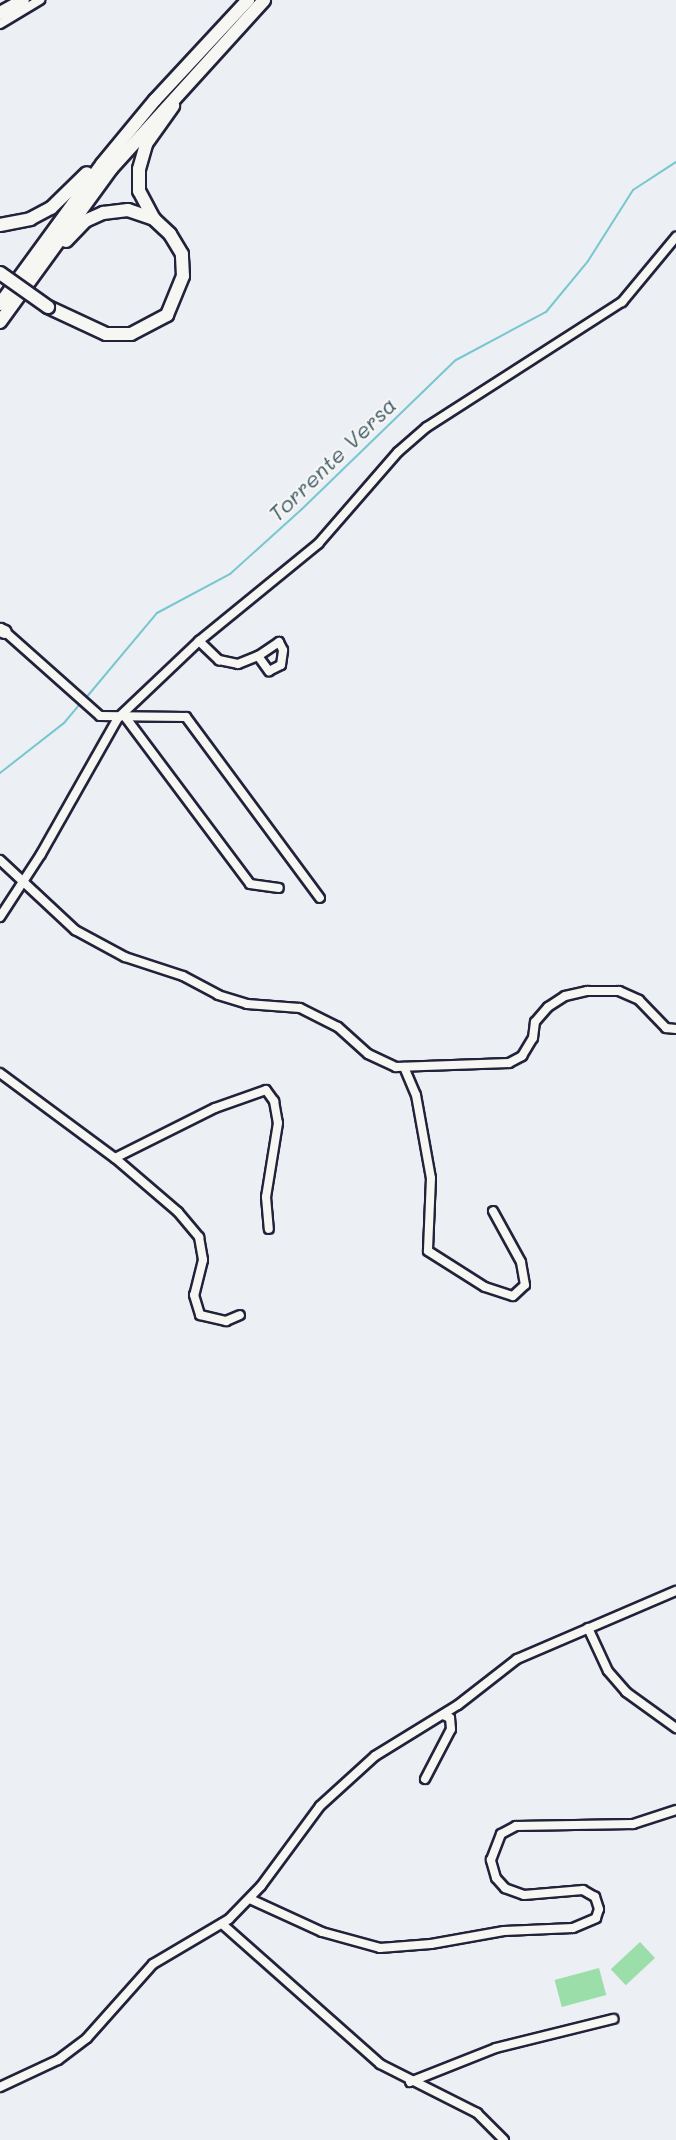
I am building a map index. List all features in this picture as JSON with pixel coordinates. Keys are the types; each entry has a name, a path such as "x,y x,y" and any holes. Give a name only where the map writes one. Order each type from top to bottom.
{"highway":[{"path":"0,13 23,0"},
{"path":"0,322 6,304 102,164 155,100 248,0"},
{"path":"6,304 111,169 215,50 264,0"},
{"path":"0,273 48,307 106,334 131,334 167,315 183,276 182,254 170,234 154,219 139,191 138,169 146,144 215,50"},
{"path":"0,225 30,219 57,202 136,113 155,100"},
{"path":"6,304 37,281 85,221 103,213 128,210 154,219"}],"street":[{"path":"0,24 40,0"},
{"path":"0,917 24,883 122,718 199,641 318,544 398,452 427,427 622,302 676,237"},
{"path":"2,630 100,716 186,717 320,898"},
{"path":"199,641 219,660 238,664 258,656"},
{"path":"122,718 250,884 279,888"},
{"path":"0,860 75,930 125,957 183,976 218,995 247,1004 300,1008 338,1027 368,1054 396,1067 509,1064 522,1056 532,1038 535,1022 548,1007 565,996 587,991 619,991 639,1000 666,1028 676,1029"},
{"path":"404,1067 416,1095 431,1178 428,1251 485,1287 513,1296 525,1285 521,1262 493,1211"},
{"path":"0,1073 115,1158 178,1212 199,1237 203,1260 194,1295 200,1315 226,1321 240,1315"},
{"path":"115,1158 215,1108 266,1090 274,1101 278,1123 267,1186 269,1229"},
{"path":"0,2086 58,2060 87,2038 153,1964 222,1924 250,1899 301,1829 340,1785 375,1756 443,1715 517,1659 676,1590"},
{"path":"588,1628 608,1671 626,1692 676,1728"},
{"path":"425,1779 451,1729 450,1718 443,1715"},
{"path":"250,1899 328,1934 380,1948 431,1944 504,1931 573,1928 596,1918 599,1909 595,1896 583,1890 524,1895 505,1888 496,1878 491,1860 501,1834 516,1826 633,1824 676,1810"},
{"path":"222,1924 380,2064 410,2082 477,2113 504,2140"},
{"path":"410,2082 496,2048 613,2019"}],"green space":[{"path":"640,1942 655,1958 626,1985 611,1969"},
{"path":"599,1968 606,1995 562,2007 555,1980"}],"waterway":[{"name":"Torrente Versa","path":"85,699 157,613 230,574 302,509 456,360 546,312 588,261 633,190 676,162"},
{"name":"Torrente Versa","path":"0,773 64,723 81,703"}]}
